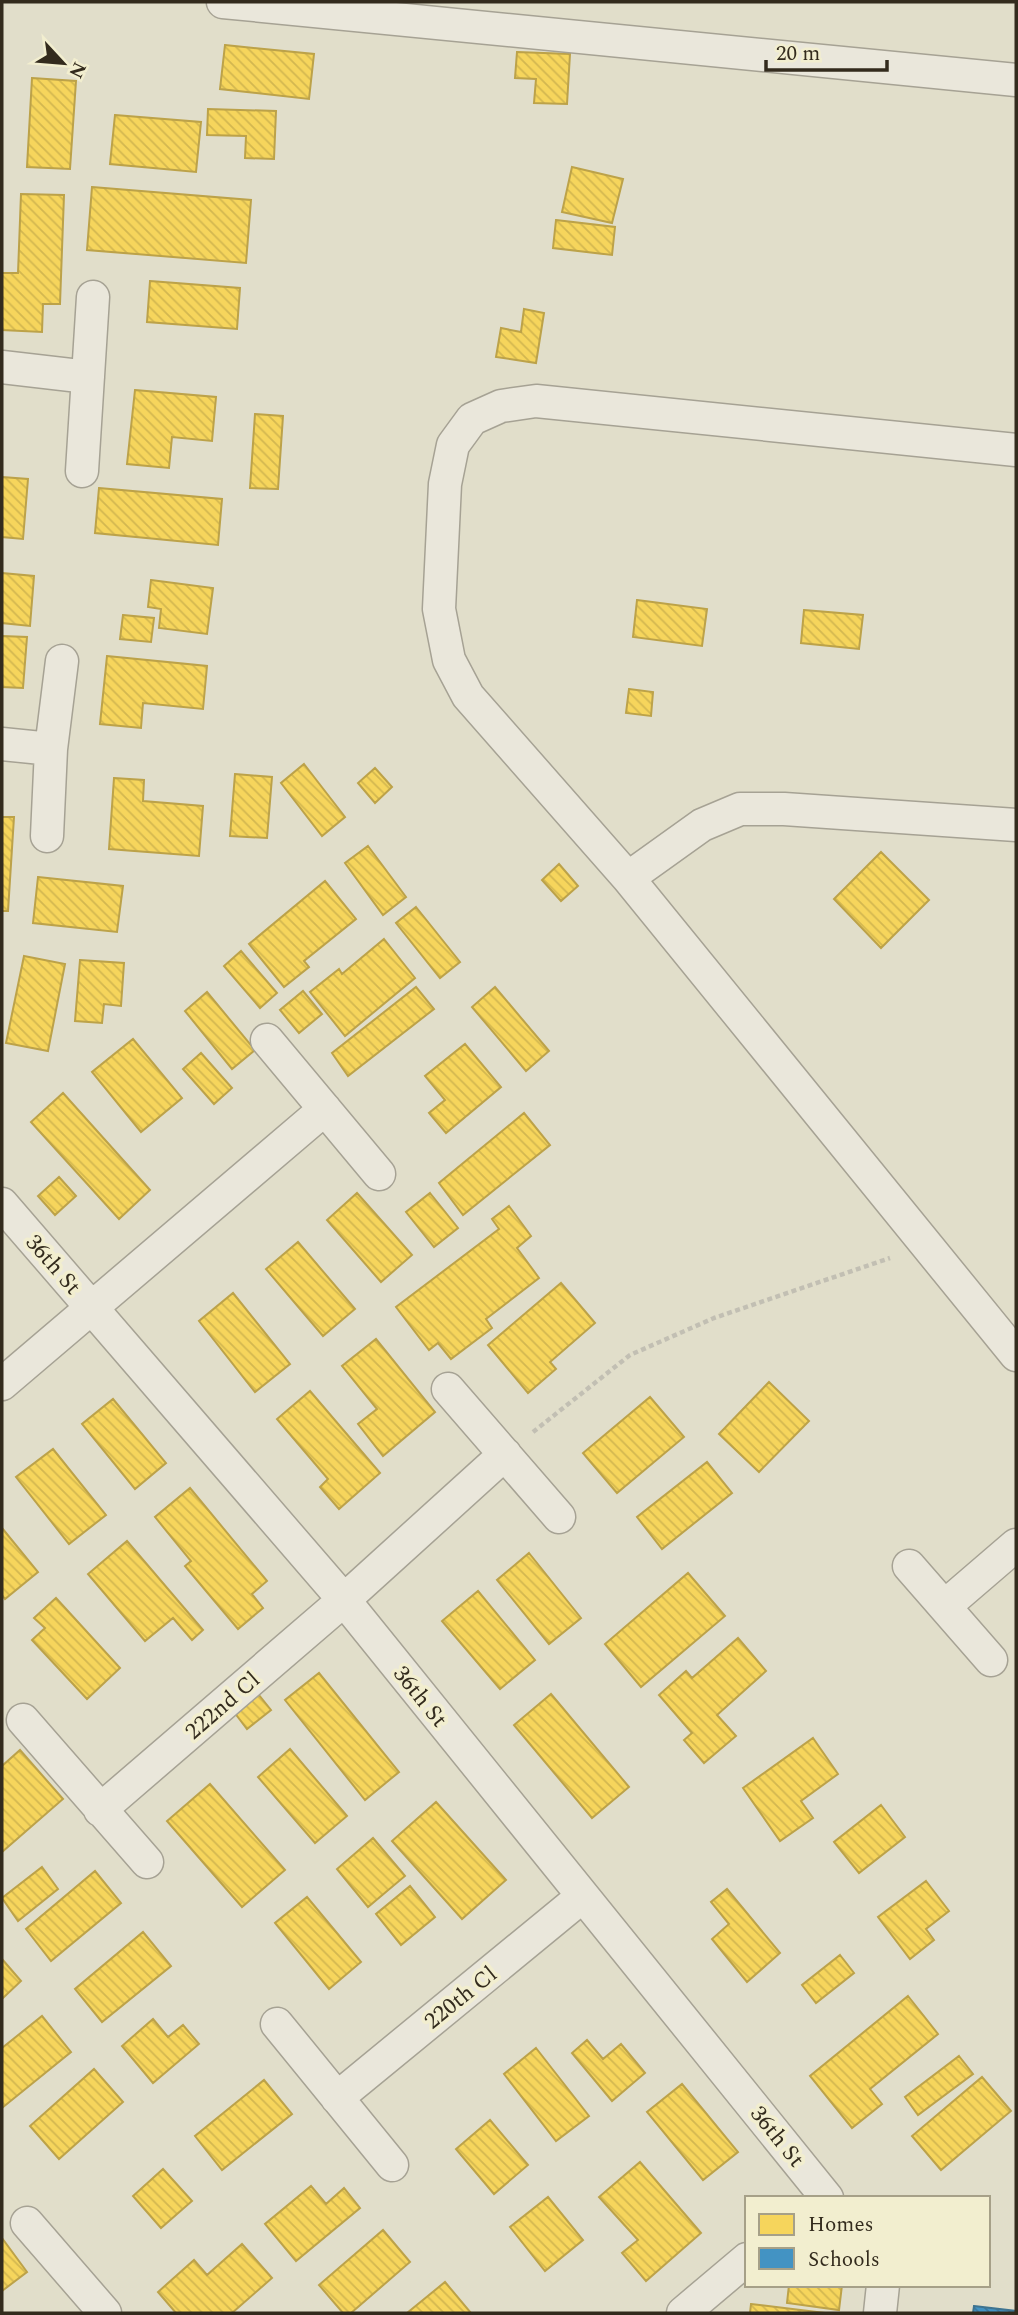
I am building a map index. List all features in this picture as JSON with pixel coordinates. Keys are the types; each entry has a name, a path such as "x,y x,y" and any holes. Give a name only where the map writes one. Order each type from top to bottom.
{"street":[{"path":"223,2 1016,80"},
{"path":"82,471 93,297"},
{"path":"2,367 88,377"},
{"path":"1016,450 537,401 501,406 472,419 453,445 445,484 439,609 449,660 468,696 628,878 1016,1354"},
{"path":"47,835 51,749 62,661"},
{"path":"2,744 51,749"},
{"path":"628,878 702,825 740,809 784,809 1016,825"},
{"path":"267,1040 379,1174"},
{"path":"2,1384 325,1109"},
{"name":"36th St","path":"2,1204 344,1600 823,2196"},
{"path":"448,1389 559,1517"},
{"name":"222nd Cl","path":"100,1810 344,1600 505,1454"},
{"path":"945,1606 1016,1545"},
{"path":"909,1566 992,1660"},
{"path":"23,1720 147,1863"},
{"name":"220th Cl","path":"337,2098 583,1896"},
{"path":"277,2024 392,2165"},
{"path":"27,2223 100,2312"},
{"path":"683,2313 745,2261"},
{"path":"880,2313 883,2287"}],"path":[{"path":"505,1454 630,1355 714,1318 927,1246"}],"building: Homes":[{"path":"225,45 314,54 309,99 220,89"},
{"path":"517,52 570,54 567,104 534,103 536,79 515,78"},
{"path":"32,78 76,81 70,169 27,167"},
{"path":"208,109 276,111 274,159 245,158 246,136 207,135"},
{"path":"115,115 201,122 196,172 110,164"},
{"path":"572,167 623,179 612,223 562,212"},
{"path":"92,187 251,200 246,263 87,250"},
{"path":"21,194 64,195 60,304 43,304 42,332 2,330 2,273 18,273"},
{"path":"556,220 615,227 612,255 553,248"},
{"path":"150,281 240,288 237,329 147,322"},
{"path":"524,309 544,313 536,363 496,357 501,328 521,332"},
{"path":"135,390 216,397 212,441 172,437 169,468 127,464"},
{"path":"255,414 283,416 278,489 250,488"},
{"path":"2,477 28,479 23,539 2,537"},
{"path":"99,488 222,499 218,545 95,533"},
{"path":"2,573 34,576 30,626 2,623"},
{"path":"151,580 213,588 207,634 159,628 161,609 148,607"},
{"path":"637,600 707,609 702,646 633,637"},
{"path":"804,610 863,615 859,649 801,643"},
{"path":"123,615 154,618 151,642 120,639"},
{"path":"2,636 27,637 23,688 2,687"},
{"path":"107,656 207,666 203,709 143,703 141,728 100,724"},
{"path":"629,689 653,692 651,716 626,713"},
{"path":"304,764 345,817 322,836 281,783"},
{"path":"375,768 392,787 375,803 358,783"},
{"path":"235,774 272,777 267,838 230,836"},
{"path":"114,778 144,780 143,801 203,806 199,856 109,849"},
{"path":"2,817 14,817 8,911 2,911"},
{"path":"368,846 406,897 383,915 345,863"},
{"path":"881,852 929,900 881,948 834,899"},
{"path":"559,864 578,886 561,901 542,880"},
{"path":"38,877 123,886 117,932 33,923"},
{"path":"325,881 356,919 304,961 309,967 284,987 249,944"},
{"path":"416,907 460,962 440,978 396,923"},
{"path":"384,939 415,978 345,1036 310,992 339,969 342,974"},
{"path":"241,951 277,993 260,1008 224,966"},
{"path":"24,956 65,964 48,1051 6,1043"},
{"path":"80,960 124,963 121,1006 104,1004 102,1023 75,1021"},
{"path":"416,987 434,1009 348,1076 332,1053"},
{"path":"495,987 549,1051 526,1071 472,1007"},
{"path":"303,991 322,1014 299,1033 280,1010"},
{"path":"207,992 255,1050 232,1069 185,1011"},
{"path":"133,1039 182,1098 141,1132 92,1072"},
{"path":"465,1044 501,1087 446,1133 429,1113 445,1100 425,1076"},
{"path":"201,1053 232,1088 214,1104 183,1069"},
{"path":"63,1093 150,1190 119,1219 31,1122"},
{"path":"524,1113 550,1145 463,1215 439,1183"},
{"path":"59,1177 76,1196 55,1215 38,1196"},
{"path":"357,1193 412,1255 381,1282 327,1220"},
{"path":"430,1193 458,1228 434,1247 406,1212"},
{"path":"509,1206 531,1236 517,1248 539,1278 486,1319 492,1328 451,1359 438,1343 429,1350 396,1307 499,1229 492,1219"},
{"path":"298,1242 355,1309 323,1336 266,1269"},
{"path":"561,1283 595,1323 550,1362 556,1369 528,1393 488,1345"},
{"path":"233,1293 290,1364 255,1392 199,1321"},
{"path":"376,1339 435,1412 383,1456 358,1424 377,1409 342,1366"},
{"path":"769,1382 809,1421 759,1472 719,1434"},
{"path":"310,1391 380,1473 339,1509 320,1487 328,1479 277,1419"},
{"path":"650,1397 684,1437 617,1493 583,1453"},
{"path":"113,1399 166,1463 135,1489 82,1424"},
{"path":"53,1449 106,1515 69,1544 16,1477"},
{"path":"707,1462 732,1493 662,1549 637,1517"},
{"path":"190,1488 267,1581 252,1594 263,1608 238,1629 185,1566 191,1561 155,1517"},
{"path":"2,1528 38,1572 5,1599 2,1595"},
{"path":"127,1541 203,1630 192,1640 173,1618 145,1641 88,1574"},
{"path":"529,1553 581,1618 549,1644 497,1580"},
{"path":"688,1573 725,1616 641,1687 605,1644"},
{"path":"478,1591 535,1660 500,1689 442,1621"},
{"path":"56,1598 120,1668 87,1699 32,1640 45,1628 34,1618"},
{"path":"738,1638 766,1671 717,1715 736,1736 704,1763 684,1740 692,1733 659,1695 686,1671 692,1678"},
{"path":"319,1673 399,1772 365,1800 285,1700"},
{"path":"255,1690 271,1710 247,1729 231,1708"},
{"path":"551,1694 629,1787 592,1818 514,1725"},
{"path":"813,1738 838,1774 801,1801 813,1818 780,1841 743,1788"},
{"path":"290,1749 347,1816 315,1843 258,1777"},
{"path":"20,1750 63,1799 2,1852 2,1766"},
{"path":"210,1784 285,1870 242,1907 167,1821"},
{"path":"436,1802 506,1880 462,1919 392,1841"},
{"path":"881,1805 905,1837 859,1873 834,1842"},
{"path":"373,1838 405,1876 368,1907 337,1869"},
{"path":"42,1867 58,1889 18,1921 2,1898"},
{"path":"95,1871 121,1903 51,1961 26,1929"},
{"path":"926,1881 949,1911 926,1929 934,1940 910,1959 878,1917"},
{"path":"410,1886 435,1917 401,1945 376,1914"},
{"path":"727,1889 780,1953 747,1982 712,1939 729,1924 711,1902"},
{"path":"307,1897 361,1962 329,1989 275,1923"},
{"path":"143,1932 171,1966 102,2022 75,1989"},
{"path":"840,1955 854,1973 816,2003 802,1985"},
{"path":"2,1959 21,1981 2,1999"},
{"path":"908,1996 938,2034 870,2089 882,2104 852,2128 810,2076"},
{"path":"42,2016 71,2052 2,2108 2,2048"},
{"path":"153,2019 168,2037 183,2025 199,2044 153,2083 122,2046"},
{"path":"587,2040 603,2059 621,2044 645,2073 612,2101 572,2053"},
{"path":"536,2048 589,2116 556,2141 504,2074"},
{"path":"959,2056 973,2074 918,2115 905,2097"},
{"path":"94,2069 123,2102 59,2159 30,2126"},
{"path":"982,2077 1011,2111 941,2170 912,2136"},
{"path":"264,2080 292,2114 222,2170 195,2136"},
{"path":"682,2084 738,2152 703,2180 647,2112"},
{"path":"490,2120 528,2165 494,2194 456,2149"},
{"path":"640,2162 701,2233 646,2281 622,2253 638,2240 599,2197"},
{"path":"163,2169 192,2201 161,2228 133,2196"},
{"path":"311,2186 326,2204 344,2188 360,2208 296,2261 265,2224"},
{"path":"548,2197 583,2240 545,2271 510,2227"},
{"path":"383,2230 410,2262 351,2313 343,2313 319,2285"},
{"path":"2,2238 27,2272 2,2291"},
{"path":"242,2244 272,2278 232,2313 176,2313 158,2292 194,2260 207,2275"},
{"path":"445,2282 471,2313 407,2313"},
{"path":"789,2287 842,2287 839,2310 787,2303"},
{"path":"751,2304 825,2313 750,2313"}],"building: Schools":[{"path":"974,2306 1016,2311 1016,2313 973,2313"}]}
